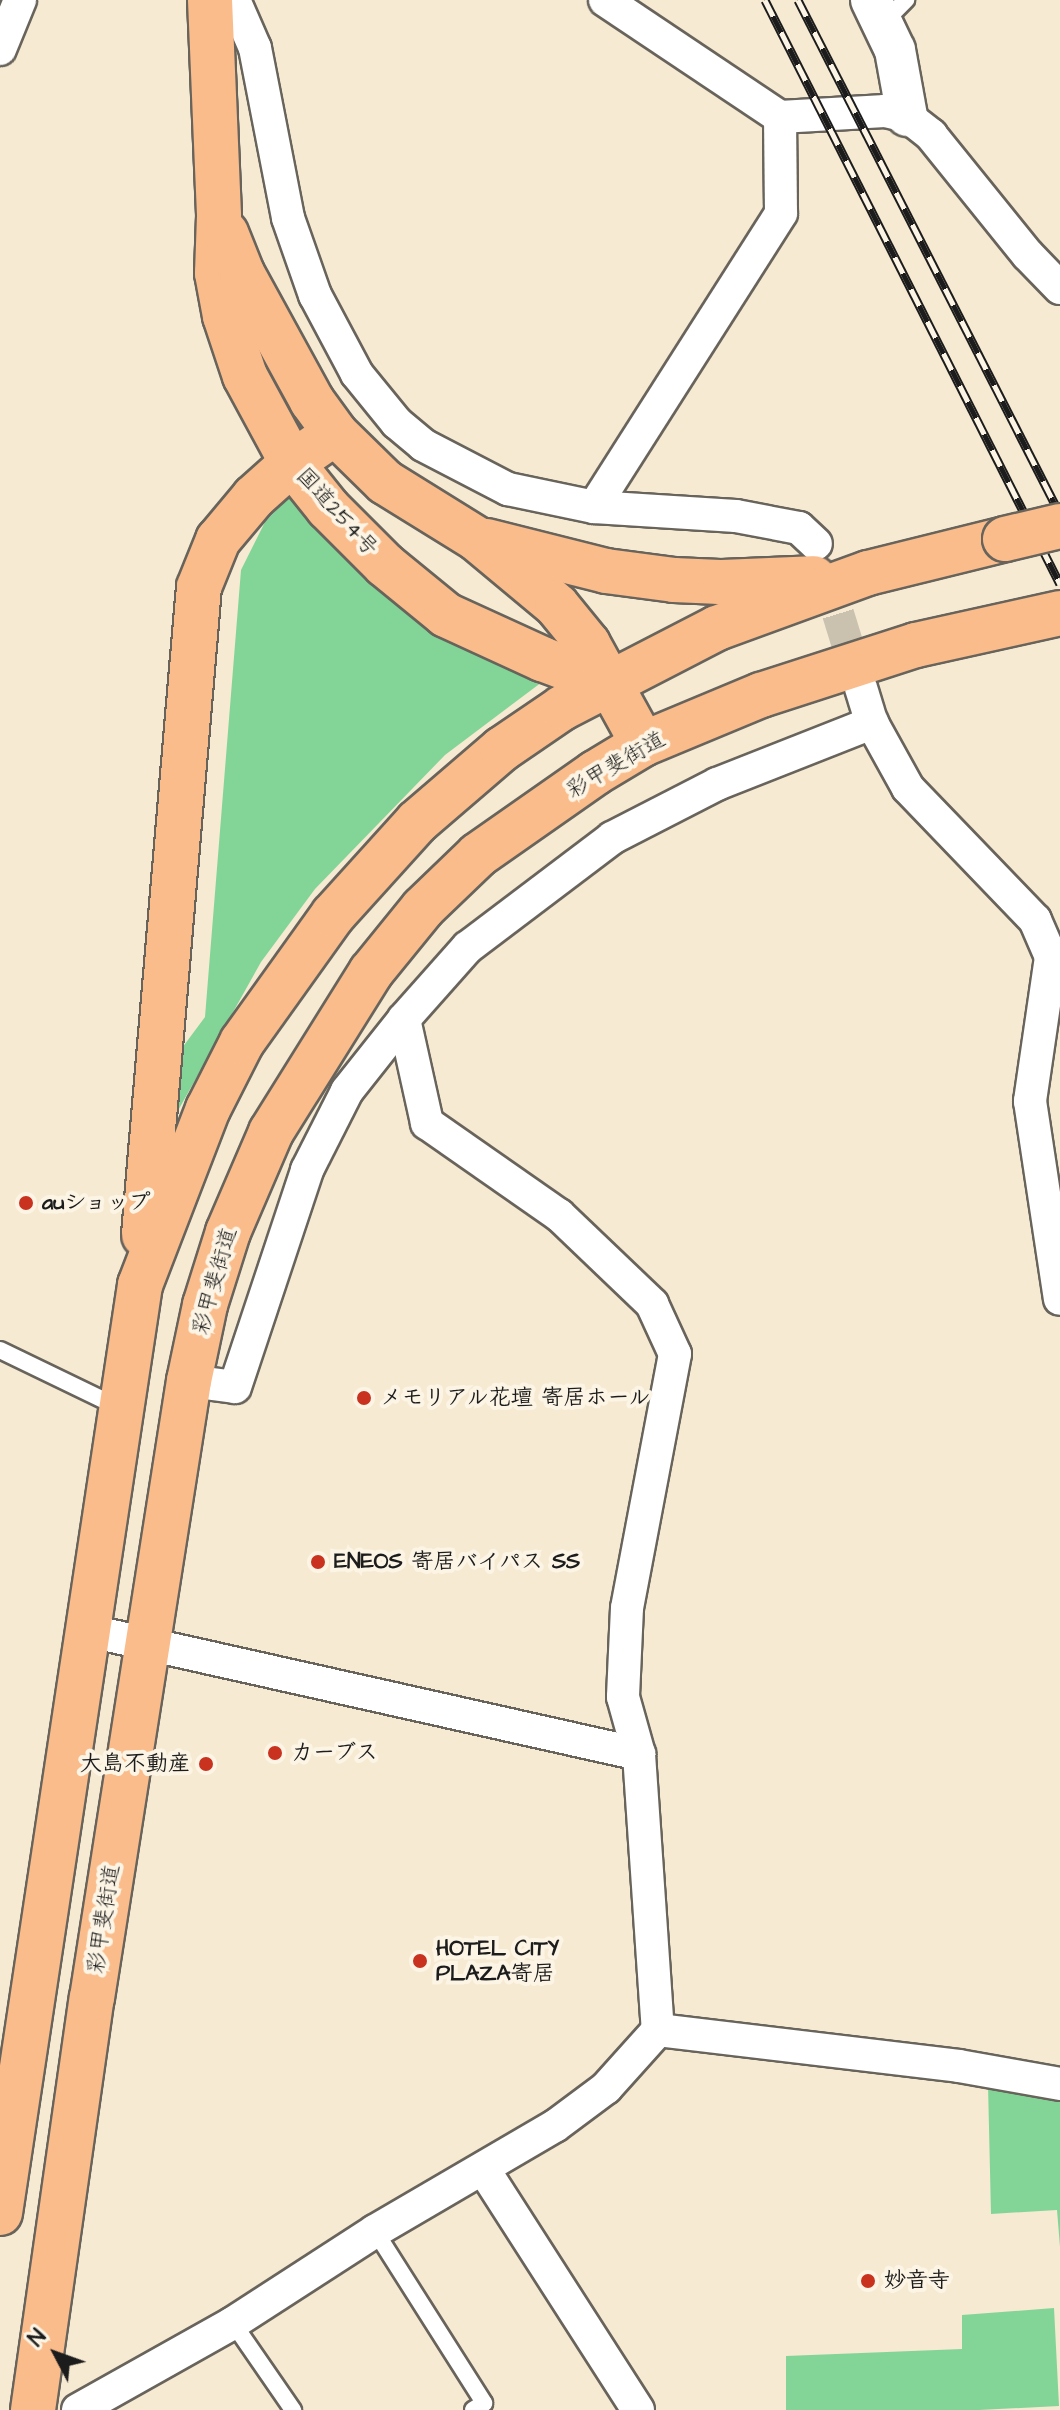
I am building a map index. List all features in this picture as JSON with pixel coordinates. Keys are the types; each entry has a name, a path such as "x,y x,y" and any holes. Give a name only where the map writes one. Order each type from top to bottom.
{"highway":[{"name":"国道254号","path":"210,0 219,216 217,273 225,316 245,376 292,463 328,508 385,565 446,615 542,659 609,684"},
{"name":"国道254号","path":"219,216 242,273 312,401 335,433 385,482 477,539 557,606 588,644 643,744"},
{"path":"0,2213 140,1285 199,587 218,540 254,497 292,463 335,433"},
{"path":"140,1285 208,1109 242,1042 333,915 417,822 502,749 562,708 717,628 868,573 1060,526"},
{"path":"477,539 606,571 674,580 786,580 868,573"},
{"name":"彩甲斐街道","path":"33,2410 146,1642 189,1381 205,1305 228,1232 271,1132 371,972 423,908 478,855 643,744 761,695 916,645 1051,615"}],"street":[{"path":"0,49 20,0"},
{"path":"234,0 255,48 288,218 315,295 357,374 397,423 423,445 508,489 594,507 736,516 799,528 816,544"},
{"path":"605,0 780,117 885,111 907,116 931,135 1028,255 1060,288"},
{"path":"886,8 906,91 907,116"},
{"path":"594,507 781,213 780,117"},
{"path":"861,688 872,723 908,788 1035,920 1051,957 1030,1101 1060,1299"},
{"path":"189,1381 235,1387 278,1248 307,1170 347,1091 404,1019 468,947 612,838 717,784 872,723"},
{"path":"78,2410 233,2323 375,2231 555,2126 606,2088 658,2030 639,1754 623,1697 627,1608 675,1354 652,1304 559,1215 427,1123 404,1019"},
{"path":"228,1232 278,1248"},
{"path":"90,1631 639,1754"},
{"path":"658,2030 959,2066 1060,2084"},
{"path":"484,2170 638,2410"}],"lane":[{"path":"0,1350 122,1409"},
{"path":"375,2231 484,2403 473,2410"},
{"path":"233,2323 293,2410"}],"green space":[{"path":"293,492 542,682 445,755 315,889 261,962 175,1116 179,1052 205,1017 241,570 265,522"},
{"path":"988,2085 1060,2101 1060,2247 1057,2210 991,2214"},
{"path":"1054,2308 1059,2406 979,2410 786,2410 786,2356 962,2349 962,2315"}],"tunnel":[{"path":"824,568 860,685"}],"railway":[{"path":"765,0 1060,584"},
{"path":"798,0 1060,514"}],"place":[{"name":"auショップ","path":"26,1203"},
{"name":"メモリアル花壇 寄居ホール","path":"364,1398"},
{"name":"ENEOS 寄居バイパス SS","path":"318,1562"},
{"name":"カーブス","path":"275,1753"},
{"name":"大島不動産","path":"206,1764"},
{"name":"HOTEL CITY PLAZA寄居","path":"420,1961"},
{"name":"妙音寺","path":"868,2281"}]}
